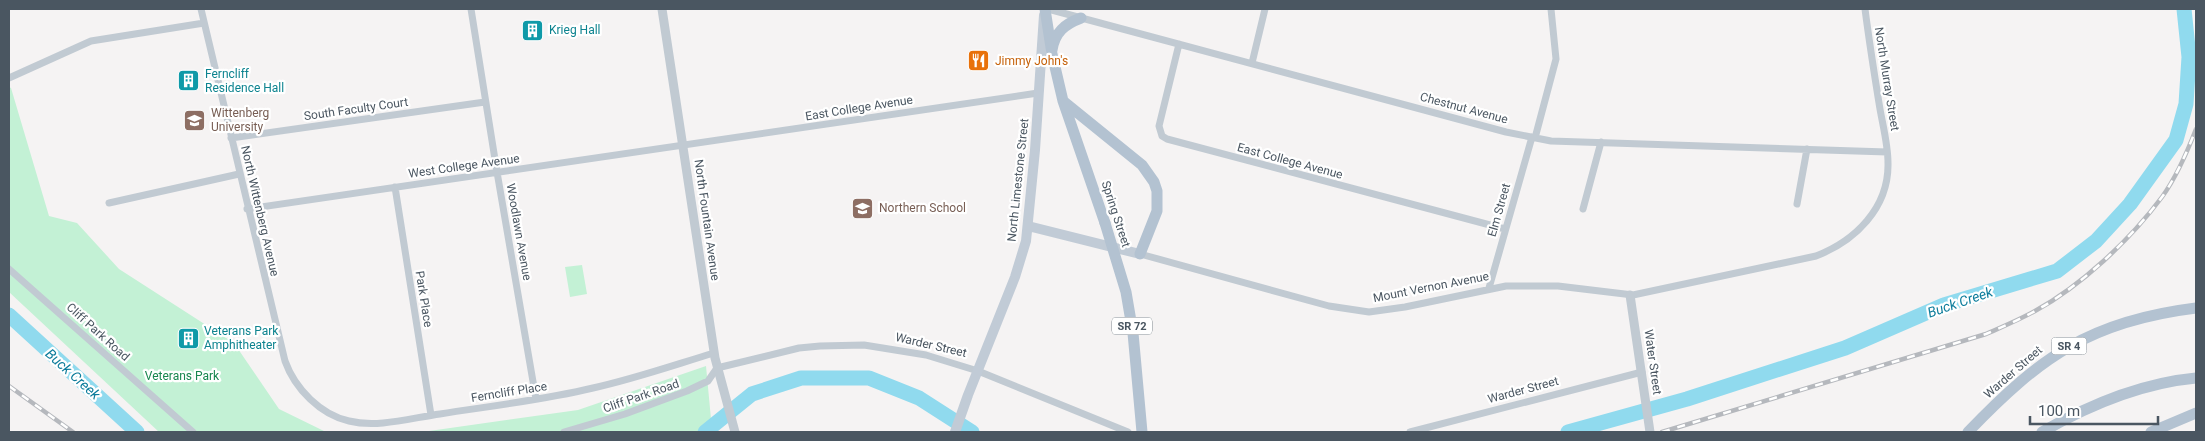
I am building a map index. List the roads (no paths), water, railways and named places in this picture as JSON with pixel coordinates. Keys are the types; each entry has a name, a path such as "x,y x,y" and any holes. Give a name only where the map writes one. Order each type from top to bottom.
{"main road":[{"name":"Spring Street","path":"1046,9 1052,54 1063,101 1105,223 1126,292 1133,333 1142,432"},
{"name":"North Limestone Street","path":"955,432 1015,277 1026,241 1046,9"},
{"path":"1052,54 1054,40 1060,31 1072,21 1081,18"},
{"path":"1063,101 1142,165 1154,182 1158,200 1157,211 1140,254"},
{"name":"Mount Vernon Avenue","path":"1028,226 1140,254"},
{"name":"Warder Street","path":"1968,432 2013,386 2034,369 2075,342 2117,324 2196,308"},
{"path":"2042,432 2086,409 2114,398 2162,384 2196,378"},
{"path":"2151,432 2196,413"}],"street":[{"name":"North Wittenberg Avenue","path":"200,9 285,362 295,383 310,398"},
{"name":"Woodlawn Avenue","path":"471,9 536,399"},
{"name":"North Fountain Avenue","path":"662,9 714,353 735,432"},
{"name":"Chestnut Avenue","path":"1046,9 1550,141 1887,152"},
{"path":"1252,63 1265,9"},
{"name":"Elm Street","path":"1489,288 1556,59 1551,9"},
{"name":"North Murray Street","path":"1786,263 1829,251 1842,244 1866,224 1880,202 1886,182 1887,152 1865,9"},
{"path":"9,78 91,41 204,22"},
{"name":"East College Avenue","path":"1179,44 1158,126 1162,136 1167,139 1505,229"},
{"name":"East College Avenue","path":"683,145 1038,93"},
{"name":"South Faculty Court","path":"231,138 485,102"},
{"path":"1583,209 1601,142"},
{"name":"West College Avenue","path":"247,209 683,145"},
{"path":"1797,204 1807,149"},
{"path":"109,203 239,174"},
{"name":"Park Place","path":"395,187 431,415"},
{"name":"Mount Vernon Avenue","path":"1140,254 1351,311 1382,312 1489,288 1529,285 1630,295 1786,263"},
{"name":"Cliff Park Road","path":"9,269 193,432"},
{"name":"Water Street","path":"1630,295 1650,429"},
{"name":"Warder Street","path":"718,368 798,348 864,345 926,355 978,371 1128,432"},
{"name":"Ferncliff Place","path":"310,398 332,415 351,422 381,422 536,399 595,388 714,353"},
{"name":"Cliff Park Road","path":"564,432 625,414 687,391 708,381 718,368"},
{"name":"Warder Street","path":"1410,432 1642,372"}],"waterway":[{"name":"Buck Creek","path":"1568,432 1687,399 1845,348 1944,305 2057,271 2096,241 2130,204 2176,140 2186,104 2189,57 2184,9"},
{"name":"Buck Creek","path":"9,315 137,432"},
{"name":"Buck Creek","path":"705,432 752,394 801,378 869,378 919,398 972,432"}],"railway":[{"path":"1662,432 1986,334 2035,311 2070,289 2104,261 2135,229 2167,190 2196,129"},
{"path":"9,386 73,432"}],"place":[{"name":"Krieg Hall","path":"533,30"},
{"name":"Jimmy John's","path":"979,61"},
{"name":"Ferncliff Residence Hall","path":"189,81"},
{"name":"Wittenberg University","path":"195,120"},
{"name":"Northern School","path":"863,208"},
{"name":"Veterans Park Amphitheater","path":"188,338"}],"park label":[{"name":"Veterans Park","path":"182,376"}]}
